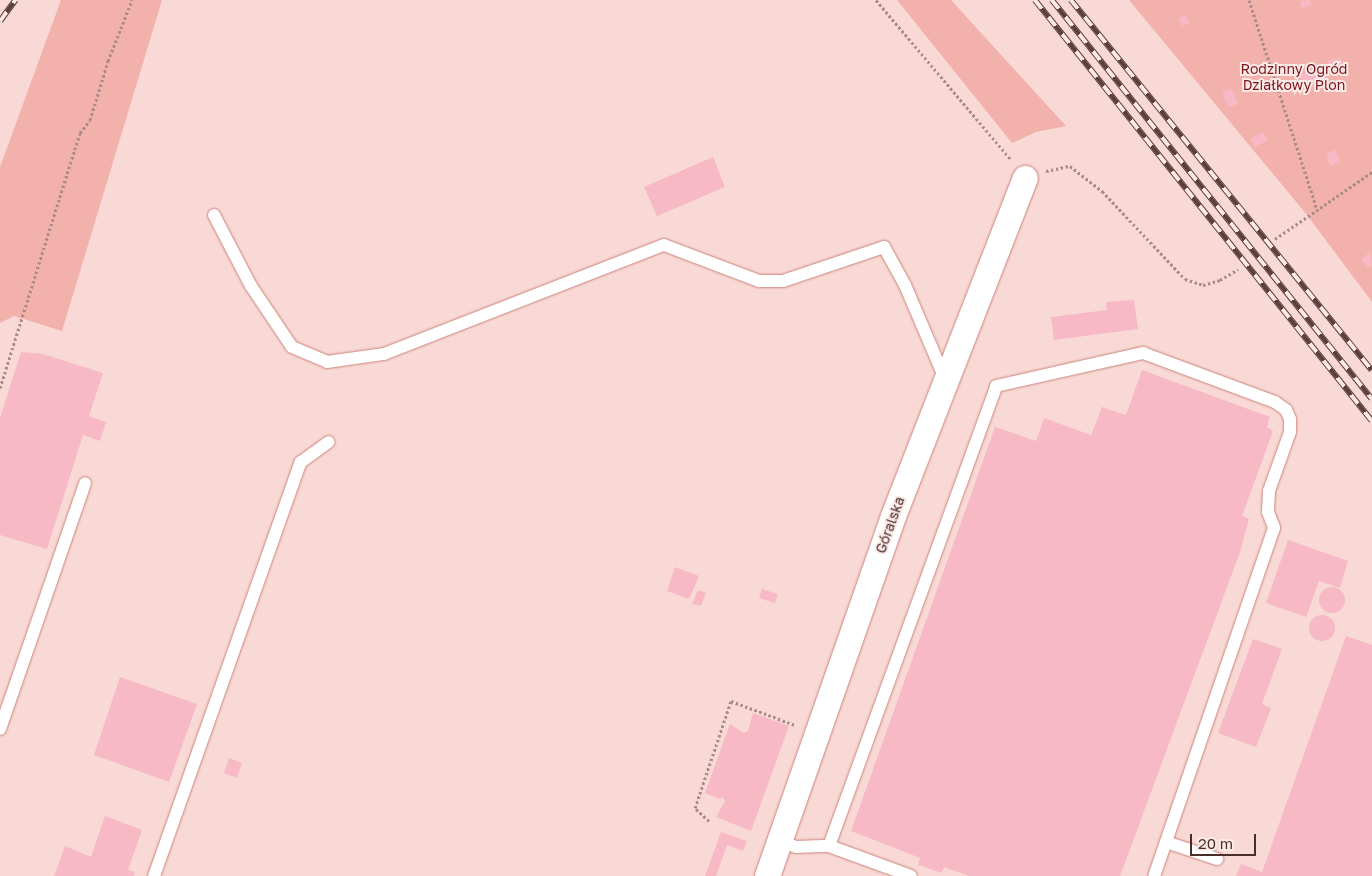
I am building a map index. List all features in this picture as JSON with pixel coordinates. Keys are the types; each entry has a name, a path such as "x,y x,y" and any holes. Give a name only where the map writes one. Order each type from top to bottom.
{"street":[{"name":"Góralska","path":"766,876 893,516 944,379 1025,178"}],"lane":[{"path":"214,215 251,286 292,348 327,362 384,354 664,245 760,281 783,281 884,247 905,285 944,379"},
{"path":"829,846 996,386 1143,353 1275,402 1286,410 1290,420 1290,432 1269,491 1268,512 1274,528 1154,876"},
{"path":"154,876 301,462 328,442"},
{"path":"0,729 85,483"},
{"path":"779,841 796,846 829,846 911,876"},
{"path":"1166,842 1217,859"}],"path":[{"path":"0,388 80,133 90,120 108,60 132,0"},
{"path":"876,0 1025,178 1070,166 1102,191 1185,279 1203,285 1220,280 1238,269"},
{"path":"1249,0 1317,209"},
{"path":"1275,239 1372,172"},
{"path":"709,822 695,808 731,701 798,726"}],"green space":[{"path":"61,0 162,0 62,331 14,316 0,323 0,167"},
{"path":"897,0 951,0 1066,126 1036,132 1012,143"},
{"name":"Rodzinny Ogród Działkowy Plon","path":"1129,0 1372,0 1372,302 1307,215"}],"building":[{"path":"1310,0 1312,5 1302,8 1300,1"},
{"path":"1186,15 1189,24 1182,26 1179,18"},
{"path":"1340,57 1346,72 1333,76 1327,61"},
{"path":"1320,68 1325,82 1305,89 1300,75"},
{"path":"1232,89 1238,104 1228,107 1222,92"},
{"path":"1263,132 1268,140 1255,147 1250,139"},
{"path":"1336,150 1340,162 1330,166 1326,153"},
{"path":"713,157 725,187 657,216 644,187"},
{"path":"1370,252 1372,265 1368,268 1361,259"},
{"path":"1134,300 1138,329 1054,340 1051,317 1107,310 1106,302"},
{"path":"21,352 43,354 103,373 89,416 106,422 100,441 83,435 47,549 0,535 0,418"},
{"path":"1142,370 1270,417 1267,427 1273,431 1242,516 1249,519 1240,552 1120,876 969,876 944,867 942,873 918,865 920,858 851,831 995,427 1036,441 1044,418 1091,435 1102,407 1126,415"},
{"path":"1288,540 1348,561 1340,588 1319,581 1306,617 1266,603"},
{"path":"675,567 699,576 689,599 667,591"},
{"path":"1332,587 1341,591 1345,600 1341,609 1332,613 1323,609 1319,600 1323,591"},
{"path":"762,589 778,594 775,603 759,598"},
{"path":"698,590 706,593 701,606 692,604"},
{"path":"1322,615 1331,619 1335,628 1331,637 1322,641 1313,637 1309,628 1313,619"},
{"path":"1346,636 1372,645 1372,876 1236,876 1241,864 1262,872"},
{"path":"1253,639 1282,649 1262,704 1271,708 1256,747 1218,733"},
{"path":"120,677 197,704 169,782 94,755"},
{"path":"753,713 789,726 751,831 716,817 725,801 722,797 720,799 705,793 730,724 744,733 748,731"},
{"path":"229,758 242,763 237,778 224,773"},
{"path":"105,816 142,830 128,870 135,872 134,876 54,876 65,846 91,857"},
{"path":"721,832 747,841 743,851 727,845 716,876 705,876"}],"railway":[{"path":"0,21 15,0"},
{"path":"1035,0 1372,421"},
{"path":"1052,0 1372,399"},
{"path":"1071,0 1372,370"}]}
